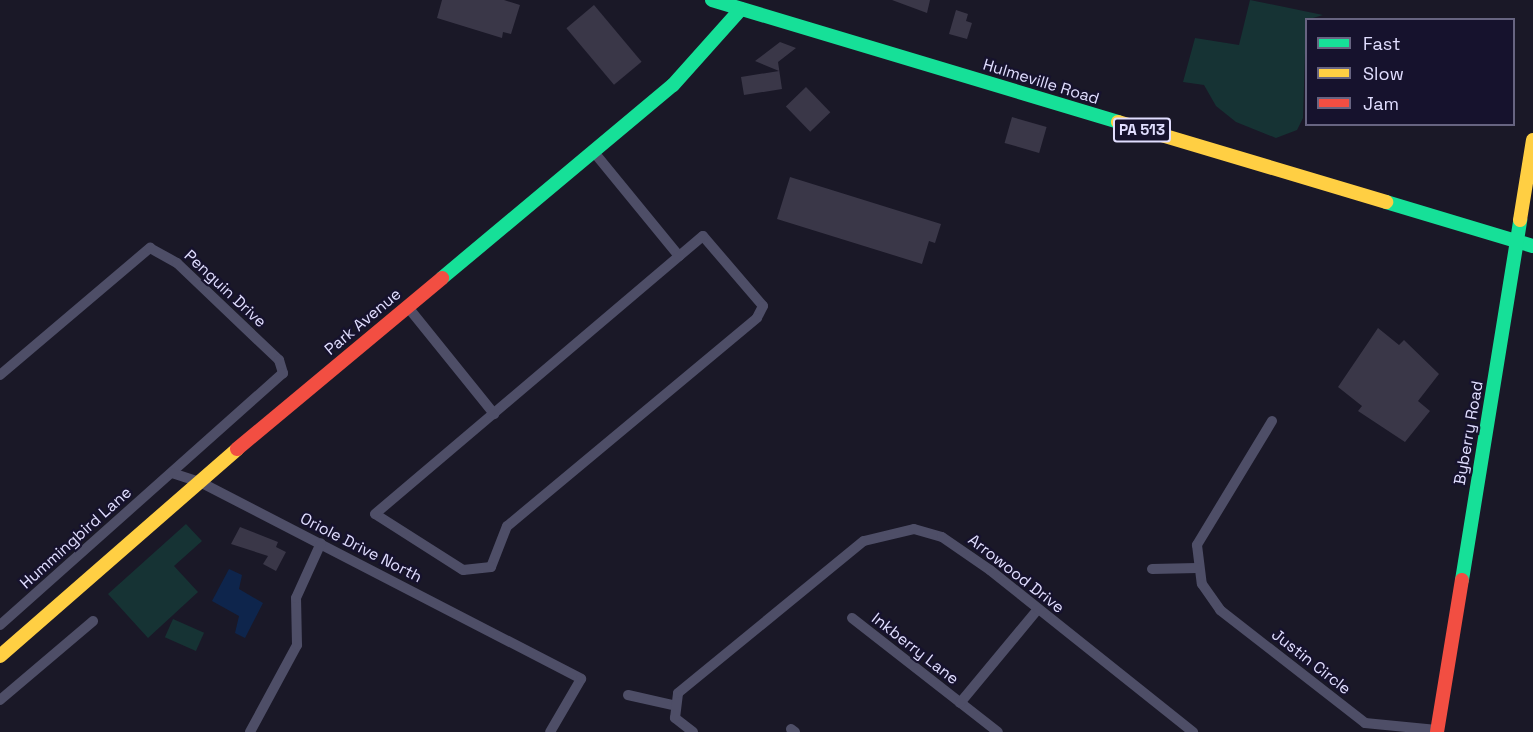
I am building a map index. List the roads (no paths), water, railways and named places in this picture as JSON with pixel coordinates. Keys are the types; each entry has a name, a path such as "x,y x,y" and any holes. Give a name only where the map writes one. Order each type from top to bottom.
{"street":[{"name":"Hulmeville Road","path":"712,0 1533,246"},
{"name":"Park Avenue","path":"0,656 200,482 708,52 741,9"},
{"name":"Byberry Road","path":"1437,731 1533,140"},
{"path":"593,150 679,256"},
{"path":"704,236 763,306 757,318 507,526 491,567 463,570 375,514 494,414 679,256 704,236"},
{"name":"Penguin Drive","path":"0,375 150,248 159,250 279,360 283,373 172,473"},
{"path":"407,306 494,414"},
{"path":"1152,570 1197,568 1197,545 1272,421"},
{"path":"172,473 200,482"},
{"name":"Hummingbird Lane","path":"0,625 172,473"},
{"name":"Oriole Drive North","path":"200,482 581,679 550,732"},
{"name":"Arrowood Drive","path":"672,705 688,684 832,564 878,534 914,529 942,537 1038,609 1193,732"},
{"path":"250,732 297,645 296,598 321,543"},
{"name":"Justin Circle","path":"1197,568 1220,610 1365,723 1437,731"},
{"name":"Inkberry Lane","path":"960,703 1038,609"},
{"name":"Inkberry Lane","path":"852,618 998,732"},
{"path":"0,700 93,621"},
{"path":"628,695 672,705 675,718 693,732"}],"water":[{"path":"229,569 242,575 239,589 263,603 245,638 235,633 239,616 212,601"}]}
